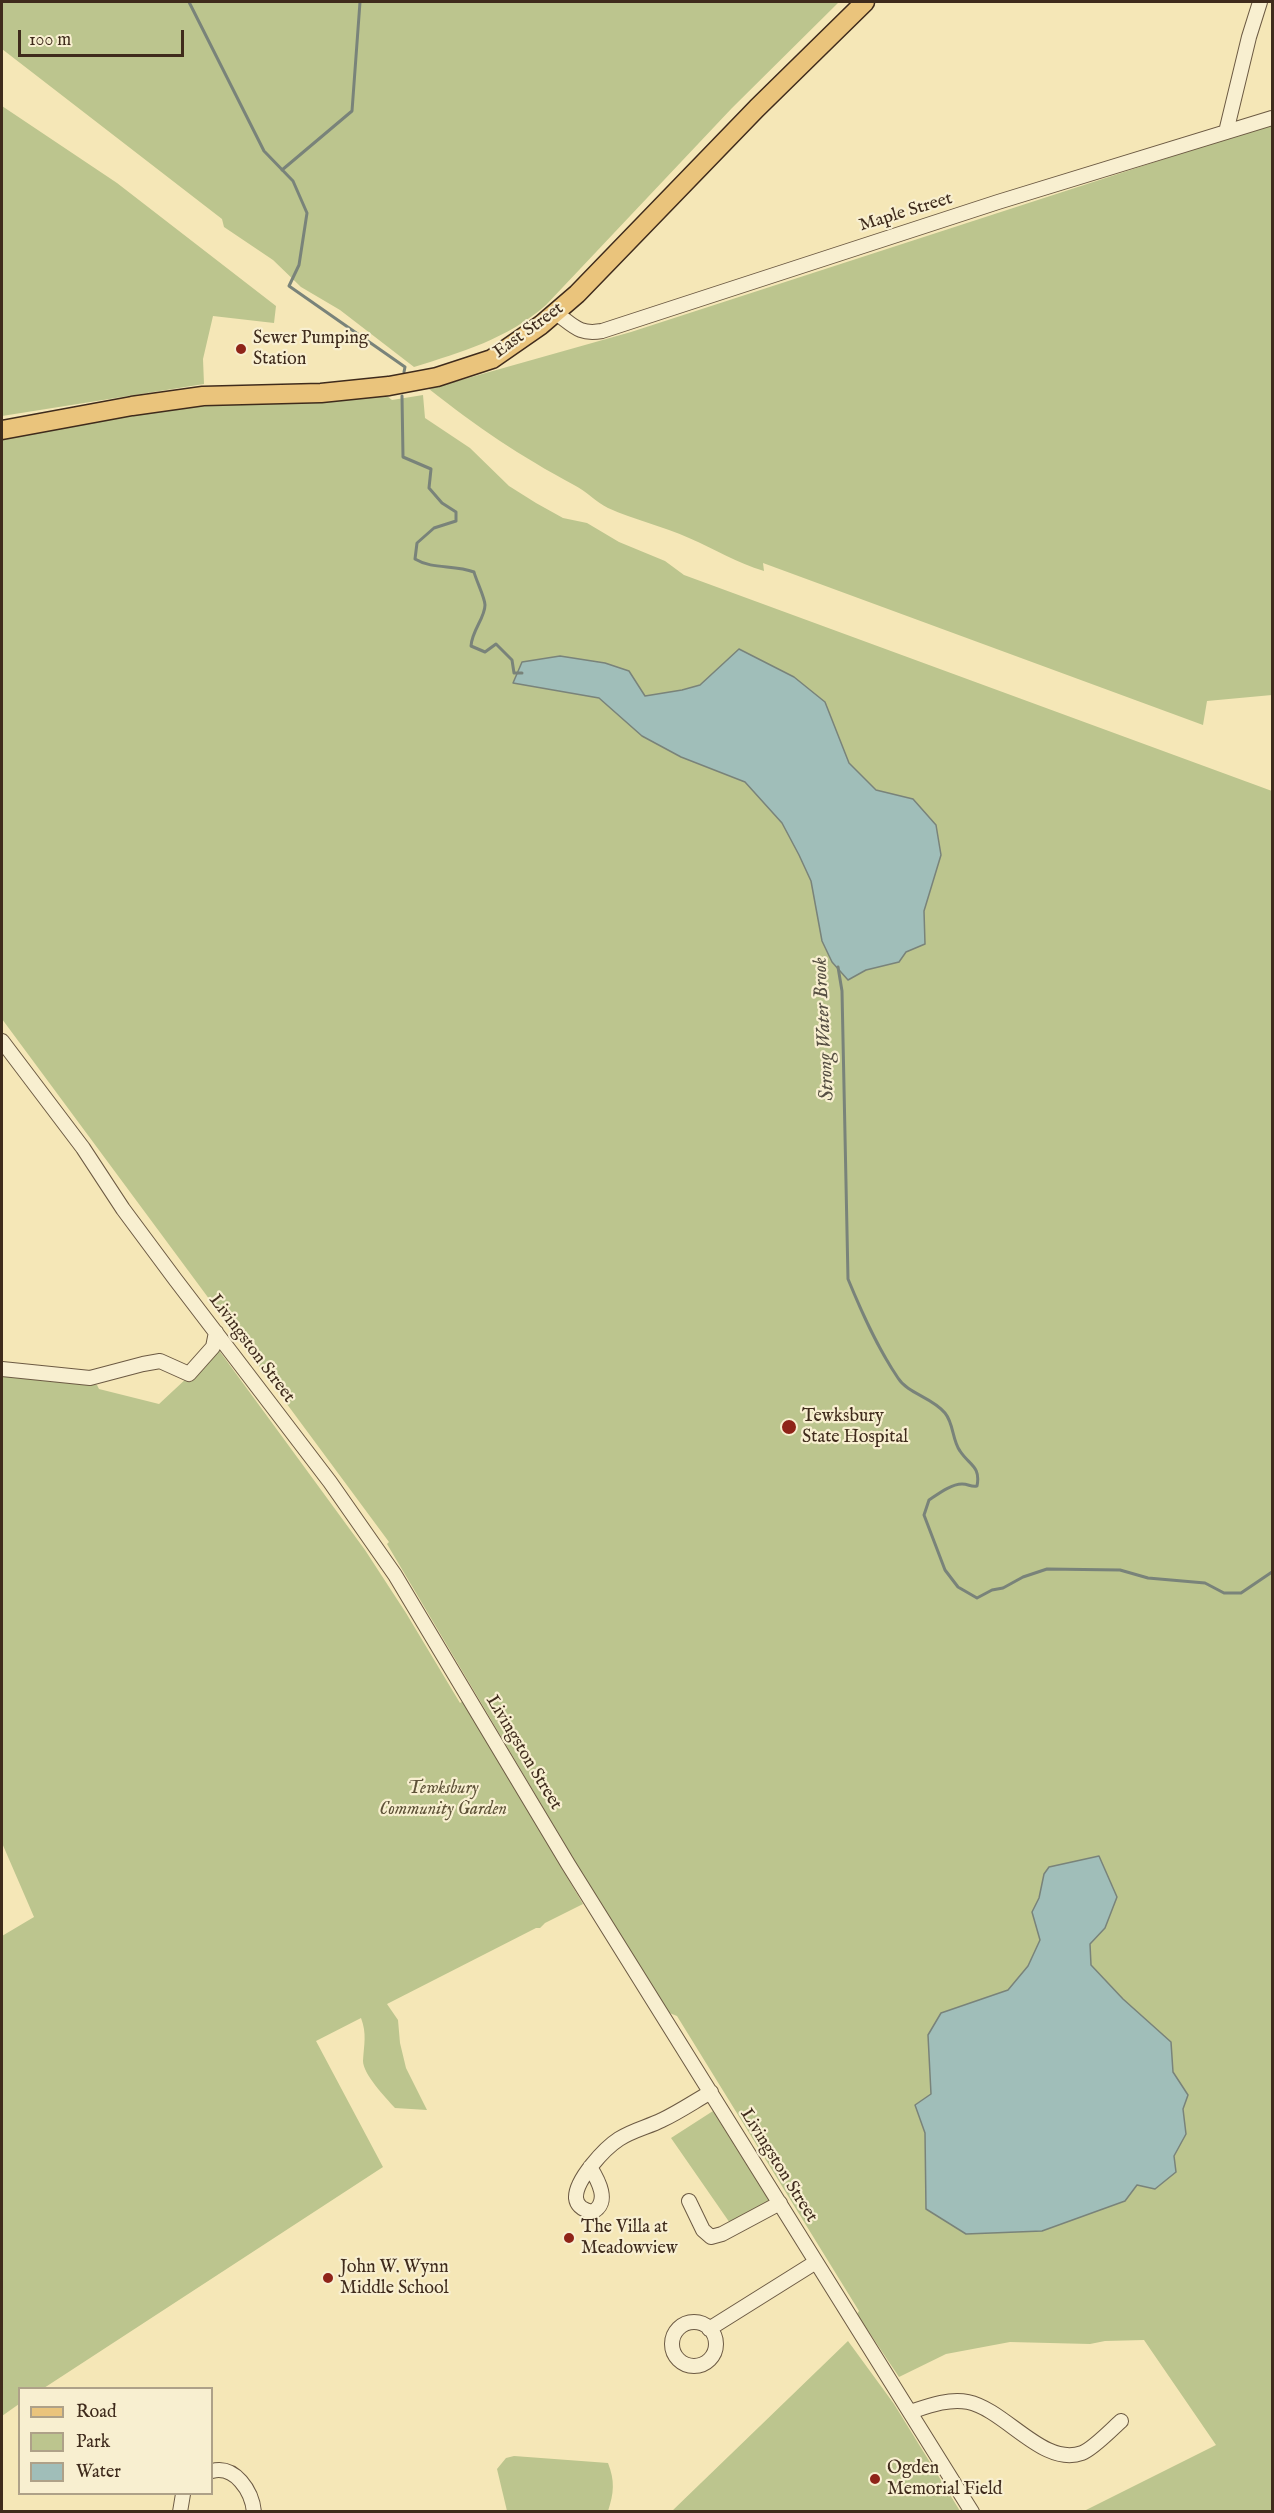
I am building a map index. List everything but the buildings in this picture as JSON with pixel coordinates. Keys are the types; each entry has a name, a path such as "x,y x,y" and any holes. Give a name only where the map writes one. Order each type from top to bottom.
{"main road":[{"name":"East Street","path":"2,430 132,406 203,396 321,393 411,383 492,359 556,313 865,2"}],"street":[{"path":"1226,132 1260,2"},
{"name":"Maple Street","path":"556,313 586,333 602,331 721,291 1272,118"},
{"name":"Livingston Street","path":"2,1041 83,1148 123,1209 330,1482 406,1592 528,1799 972,2511"},
{"path":"2,1369 90,1378 160,1361 189,1374 213,1347 216,1332"},
{"path":"590,2168 617,2140 663,2120 711,2092"},
{"path":"689,2201 703,2229 711,2236 722,2234 780,2203"},
{"path":"709,2329 816,2262"},
{"path":"910,2412 945,2402 969,2402 1002,2417 1045,2449 1065,2454 1083,2452 1121,2421"},
{"path":"213,2470 216,2469 230,2473 242,2482 254,2511"},
{"path":"180,2511 183,2495"}],"green space":[{"path":"2,2 839,2 732,108 546,305 500,336 467,350 414,367 340,310 301,287 273,260 224,227 222,219 2,49"},
{"path":"2,106 117,183 276,306 274,323 213,316 203,359 204,384 2,416"},
{"path":"1272,124 1272,695 1207,701 1203,725 763,563 764,571 754,568 699,542 608,508 578,487 499,440 429,389 631,332"},
{"name":"Tewksbury State Hospital","path":"423,395 425,418 470,448 509,486 563,518 587,523 619,542 665,561 684,575 1272,791 1272,2511 1084,2511 1216,2445 1144,2340 1105,2341 1090,2344 1010,2342 946,2354 899,2377 857,2314 859,2311 677,2016 667,2012 634,1961 387,1544 389,1542 2,1019 2,436 194,406 335,401 387,396 392,400"},
{"name":"Tewksbury Community Garden","path":"218,1349 365,1550 460,1703 463,1701 583,1904 545,1923 540,1928 387,2004 398,2020 400,2043 406,2068 427,2110 395,2108 371,2079 363,2061 365,2034 361,2018 316,2041 383,2167 46,2387 18,2387 18,2405 2,2416 2,1936 34,1917 2,1843 2,1372 97,1385 99,1389 159,1404"},
{"path":"713,2111 770,2202 732,2226 671,2138"},
{"path":"848,2341 894,2404 960,2511 672,2511"},
{"path":"514,2456 608,2463 613,2487 608,2511 507,2511 497,2469 506,2458"}],"water":[{"path":"739,649 794,677 825,702 849,763 876,790 913,799 936,825 941,855 924,911 925,944 906,952 899,962 866,970 848,980 832,962 822,941 811,881 799,855 782,823 745,782 681,757 642,736 599,698 513,683 522,662 560,656 605,663 629,671 645,696 700,685"},
{"path":"1099,1856 1117,1897 1105,1928 1090,1944 1091,1965 1123,1999 1171,2042 1173,2072 1188,2095 1183,2109 1186,2134 1174,2156 1176,2172 1155,2189 1137,2185 1125,2201 1042,2231 966,2234 926,2209 925,2133 915,2105 931,2094 928,2035 941,2013 1008,1990 1028,1966 1040,1940 1032,1912 1039,1898 1044,1874 1049,1867"}],"waterway":[{"name":"Strong Water Brook","path":"189,2 264,151 293,181 307,213 299,265 289,286 405,367 404,372"},
{"path":"282,170 352,111 360,2"},
{"name":"Strong Water Brook","path":"402,396 403,457 431,469 429,488 442,503 456,512 456,521 434,528 417,543 415,559 429,565 474,572 485,605 471,646 485,652 496,644 512,660 514,673 522,673"},
{"name":"Strong Water Brook","path":"838,967 842,991 848,1279 870,1330 898,1378 908,1388 934,1403 945,1413 957,1447 976,1470 978,1479 977,1486 962,1484 953,1486 929,1500 924,1515 945,1570 958,1587 977,1598 1047,1569 1120,1570 1148,1578 1205,1583 1224,1593 1241,1593 1272,1572"}],"place":[{"name":"Sewer Pumping Station","path":"241,349"},
{"name":"Tewksbury State Hospital","path":"789,1427"},
{"name":"The Villa at Meadowview","path":"569,2238"},
{"name":"John W. Wynn Middle School","path":"328,2278"},
{"name":"Ogden Memorial Field","path":"875,2479"}]}
